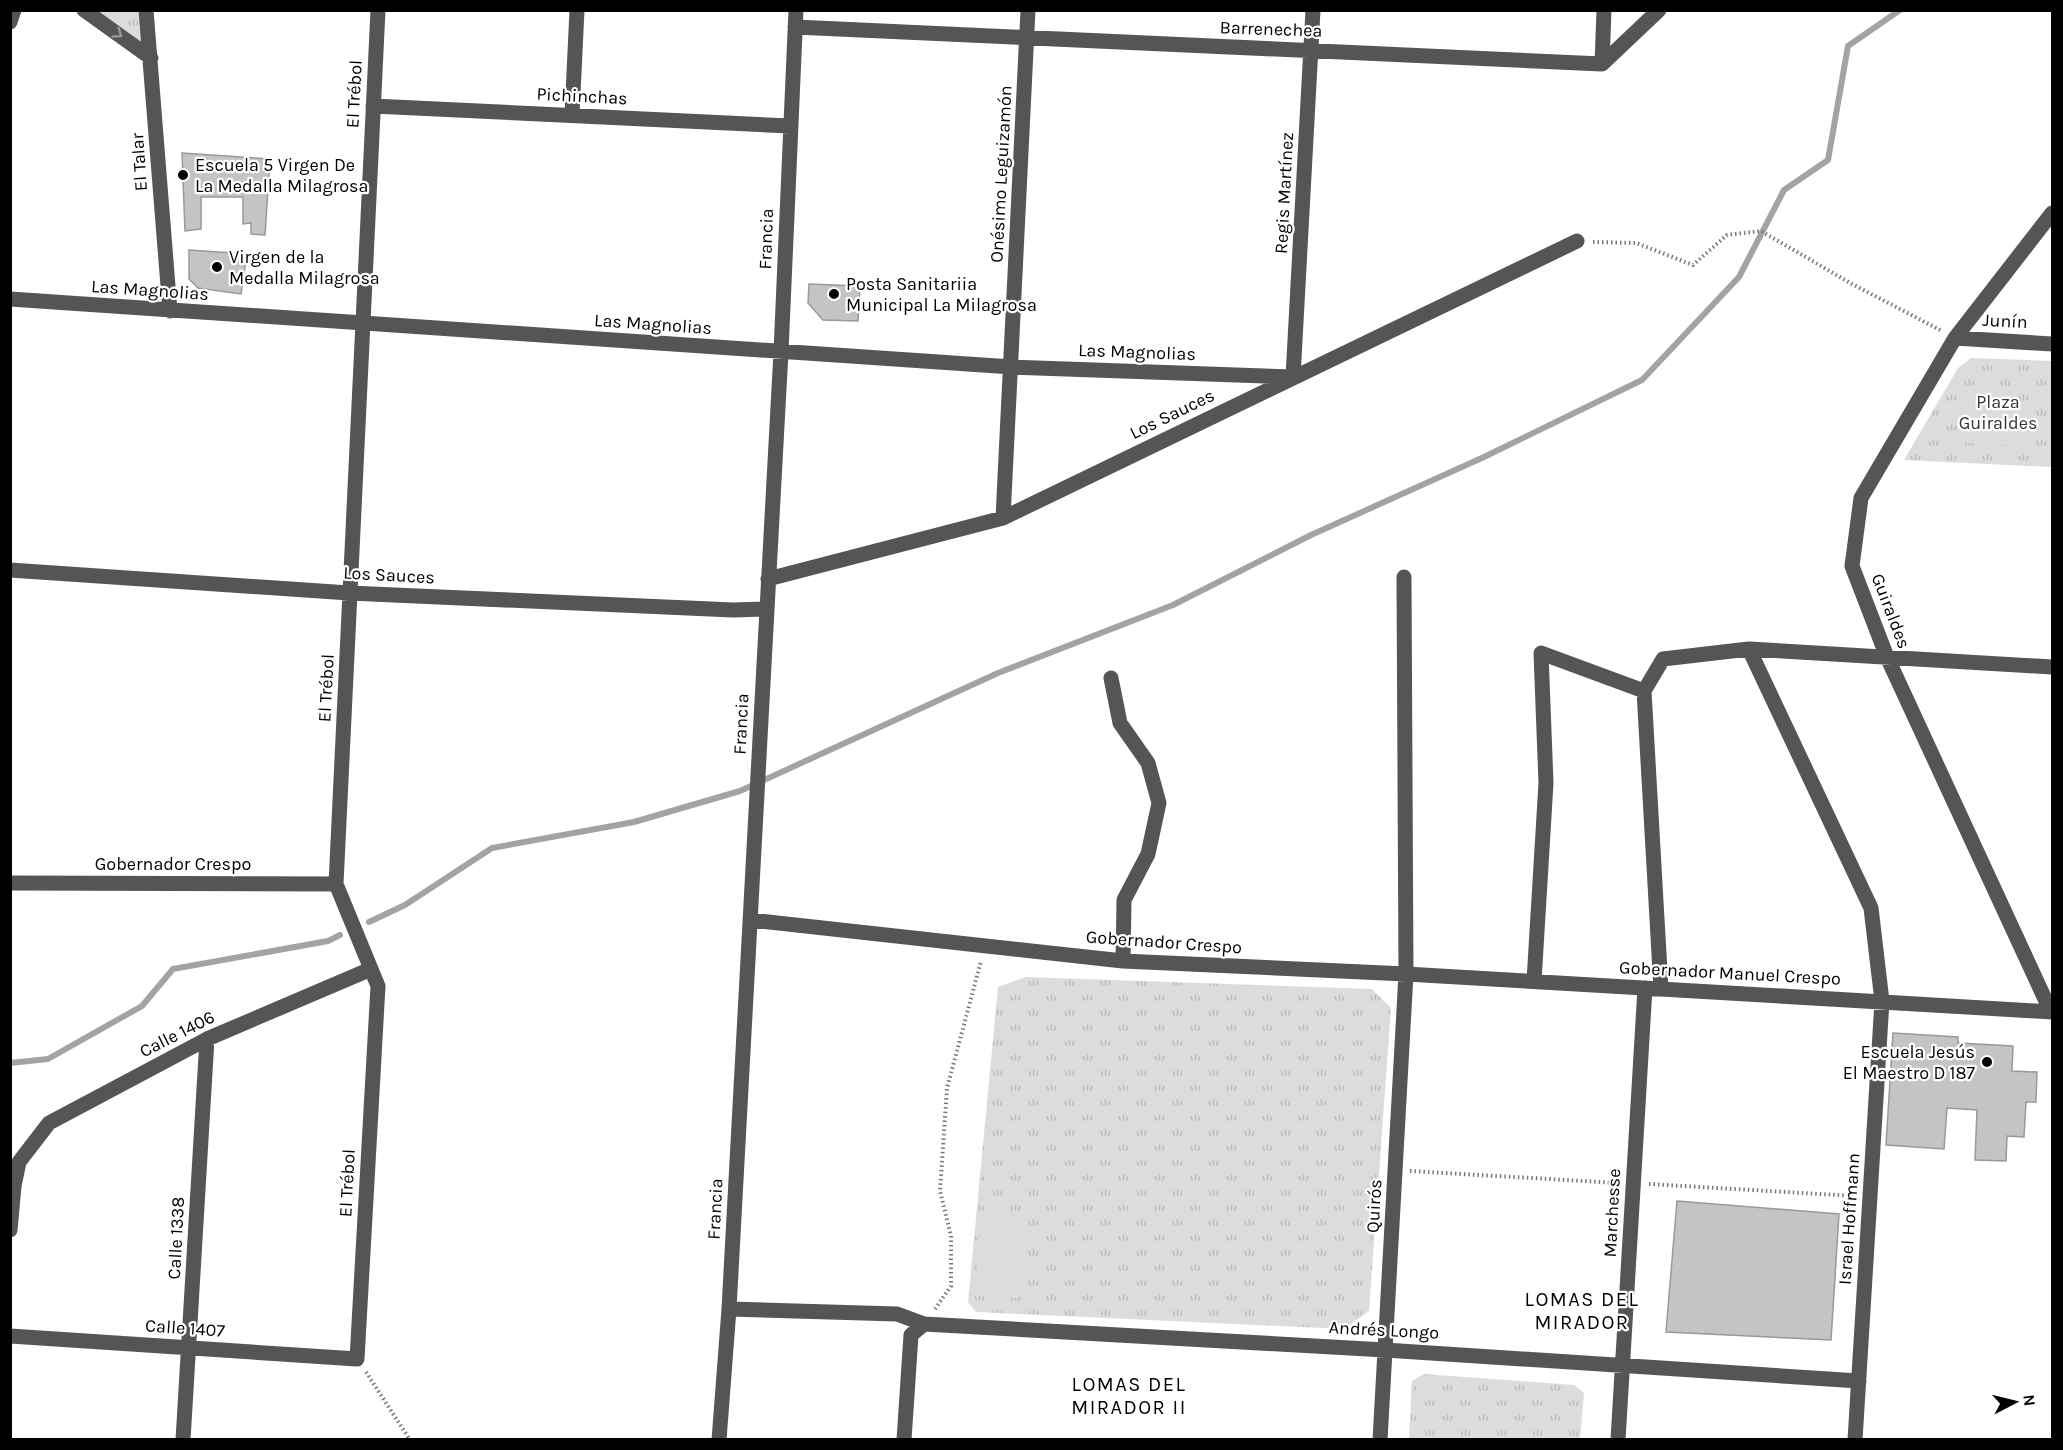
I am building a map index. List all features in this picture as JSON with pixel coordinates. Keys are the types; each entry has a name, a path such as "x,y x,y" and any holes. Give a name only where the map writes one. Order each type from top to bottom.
{"street":[{"path":"10,22 14,10"},
{"path":"84,10 151,58"},
{"name":"El Talar","path":"146,10 170,311"},
{"name":"El Trébol","path":"357,1359 378,986 336,884 378,10"},
{"path":"572,115 577,10"},
{"name":"Francia","path":"719,1440 729,1309 781,352 796,10"},
{"name":"Onésimo Leguizamón","path":"1003,518 1028,10"},
{"name":"Regis Martínez","path":"1293,377 1313,10"},
{"path":"1602,64 1604,10"},
{"path":"1602,64 1659,10"},
{"name":"Barrenechea","path":"795,27 1602,64"},
{"name":"Pichinchas","path":"373,106 790,126"},
{"name":"Guiraldes","path":"2052,213 1955,338 1861,498 1852,566 1887,657 2052,1012"},
{"name":"Los Sauces","path":"768,579 1003,518 1577,241"},
{"name":"Las Magnolias","path":"10,299 362,325 1012,367 1293,377"},
{"name":"Junín","path":"1955,338 2052,344"},
{"name":"Los Sauces","path":"10,570 349,593 733,610 767,609"},
{"name":"Quirós","path":"1380,1440 1406,974 1404,578"},
{"path":"1661,989 1644,691 1664,659 1749,649 2052,667"},
{"name":"Israel Hoffmann","path":"1749,649 1871,908 1882,1001 1855,1440"},
{"path":"1534,981 1546,783 1541,653 1644,691"},
{"path":"1112,678 1120,723 1148,764 1159,803 1148,854 1125,900 1123,961"},
{"name":"Gobernador Crespo","path":"10,883 336,884"},
{"name":"Gobernador Crespo","path":"750,920 1123,961 1406,974"},
{"name":"Calle 1406","path":"10,1230 14,1186 19,1162 50,1123 207,1039 371,969"},
{"name":"Gobernador Manuel Crespo","path":"1406,974 2052,1012"},
{"name":"Marchesse","path":"1618,1440 1645,988"},
{"name":"Calle 1338","path":"183,1440 207,1039"},
{"name":"Andrés Longo","path":"729,1309 897,1314 924,1324 1385,1350 1858,1381"},
{"path":"904,1440 911,1335 924,1324"},
{"name":"Calle 1407","path":"10,1336 357,1359"}],"path":[{"path":"1577,241 1636,243 1693,265 1727,235 1761,231 1852,284 1955,338"},
{"path":"924,1324 951,1286 951,1236 940,1191 947,1088 986,946"},
{"path":"357,1359 410,1440"}],"green space":[{"path":"84,11 146,11 151,58"},
{"name":"Plaza Guiraldes","path":"1971,358 2052,361 2052,467 1904,460 1958,368"},
{"path":"1965,404 2033,408 2031,446 1963,443"},
{"path":"1026,977 1372,989 1391,1008 1369,1311 1344,1329 976,1312 968,1302 998,987"},
{"path":"981,1211 1025,1214 1019,1298 975,1295"},
{"path":"1424,1374 1574,1385 1584,1393 1580,1439 1409,1439 1412,1381"}],"building":[{"path":"182,153 270,159 265,235 251,234 251,223 243,224 243,197 201,197 201,229 185,231"},
{"name":"Virgen de la Medalla Milagrosa","path":"189,250 247,254 241,294 198,288 189,279"},
{"name":"Posta Sanitariia Municipal La Milagrosa","path":"809,284 860,286 858,321 823,320 808,303"},
{"path":"1893,1033 1958,1037 1958,1043 2013,1046 2012,1071 2037,1072 2036,1102 2026,1102 2024,1137 2007,1136 2006,1161 1975,1160 1977,1110 1947,1108 1944,1149 1886,1145"},
{"path":"1677,1201 1839,1214 1831,1340 1666,1332"}],"waterway":[{"path":"369,922 405,905 492,848 634,822 740,791 998,673 1173,605 1311,535 1484,457 1642,380 1739,277 1784,190 1828,160 1848,46 1900,10"},
{"path":"10,1063 48,1059 142,1006 173,969 328,941 340,935"}],"place":[{"name":"Escuela 5 Virgen De La Medalla Milagrosa","path":"183,175"},
{"name":"Virgen de la Medalla Milagrosa","path":"217,267"},
{"name":"Posta Sanitariia Municipal La Milagrosa","path":"834,294"},
{"name":"Escuela Jesús El Maestro D 187","path":"1987,1062"}],"district":[{"name":"LOMAS DEL MIRADOR","path":"1582,1310"},
{"name":"LOMAS DEL MIRADOR II","path":"1129,1396"}]}
